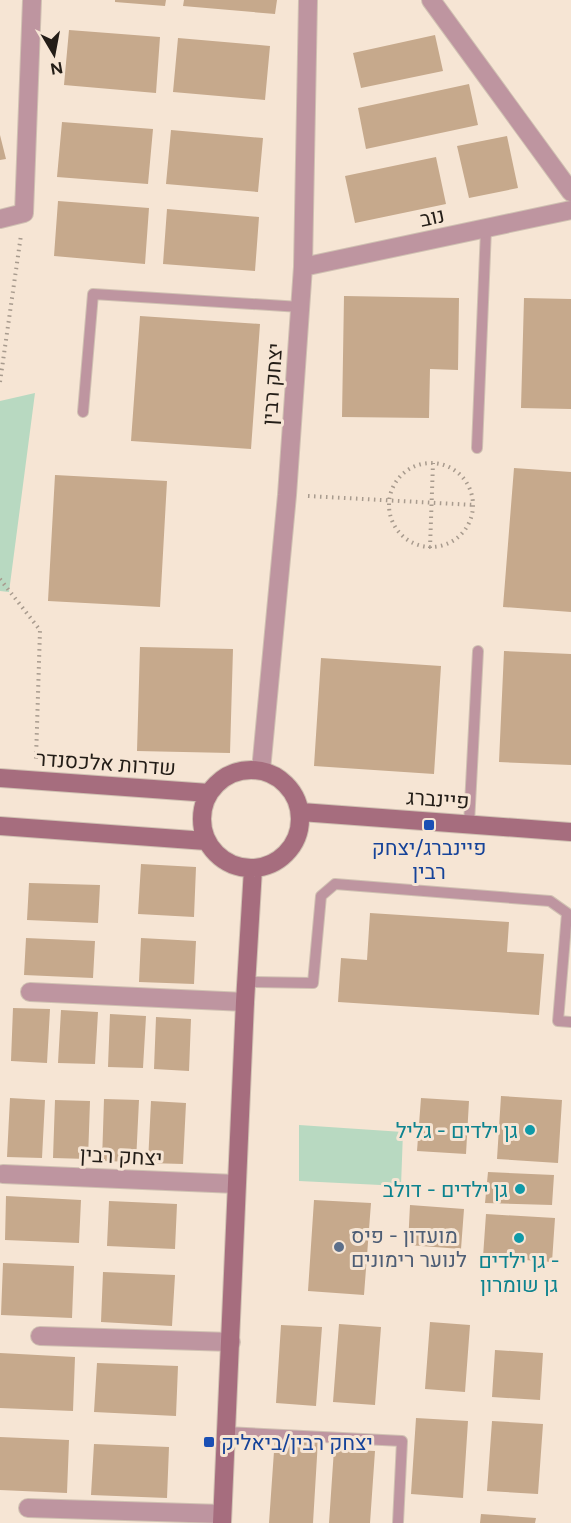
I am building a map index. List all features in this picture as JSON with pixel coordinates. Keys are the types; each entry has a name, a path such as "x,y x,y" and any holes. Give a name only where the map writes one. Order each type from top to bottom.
{"street":[{"path":"0,219 24,213 32,0"},
{"name":"יצחק רבין","path":"261,770 286,495 303,267 308,0"},
{"path":"431,0 571,192"},
{"name":"נוב","path":"303,267 571,210"},
{"path":"261,770 275,775 287,784 296,797 301,812 301,828 295,844 284,857 270,865 253,869 239,867 225,862 206,841 202,825 202,808 209,793 231,773 261,770"},
{"name":"שדרות אלכסנדר","path":"0,778 209,793"},
{"name":"פיינברג","path":"301,812 571,832"},
{"path":"0,826 206,841"},
{"path":"28,1508 222,1519 236,1184 253,869"},
{"path":"30,992 245,1002"},
{"name":"יצחק רבין","path":"3,1174 236,1184"},
{"path":"40,1336 231,1342"}],"lane":[{"path":"477,448 486,229"},
{"path":"83,412 93,294 300,307"},
{"path":"468,824 478,651"},
{"path":"246,981 313,983 321,896 335,884 550,901 567,913 558,1021 571,1022"},
{"path":"226,1432 402,1441 398,1523"}],"path":[{"path":"0,382 24,213"},
{"path":"430,548 434,463"},
{"path":"434,463 454,469 465,479 472,491 474,505 472,519 461,536 443,546 430,548 416,545 401,535 395,528 390,515 389,501 393,488 401,476 412,467 434,463"},
{"path":"286,495 474,505"},
{"path":"0,579 40,630 35,781"}],"green space":[{"path":"35,393 9,592 0,591 0,401"},
{"path":"299,1125 403,1132 401,1186 299,1181"}],"building":[{"path":"115,0 166,0 165,6 115,2"},
{"path":"184,0 277,0 275,14 183,6"},
{"path":"69,30 160,37 156,93 64,85"},
{"path":"435,35 443,71 361,88 353,53"},
{"path":"178,38 270,46 265,100 173,92"},
{"path":"469,84 478,125 366,149 358,108"},
{"path":"62,122 153,129 148,184 57,177"},
{"path":"171,130 263,138 258,192 166,184"},
{"path":"0,135 6,159 0,160"},
{"path":"507,136 518,188 469,198 457,146"},
{"path":"436,157 446,204 355,223 345,176"},
{"path":"58,201 149,208 145,264 54,256"},
{"path":"167,209 259,217 255,271 163,264"},
{"path":"344,296 459,298 458,370 430,369 429,418 342,417"},
{"path":"524,298 571,299 571,409 521,408"},
{"path":"140,316 260,324 251,449 131,441"},
{"path":"514,468 571,472 571,612 503,607"},
{"path":"55,475 167,481 160,607 48,601"},
{"path":"140,647 233,649 230,753 137,751"},
{"path":"504,651 571,654 571,765 499,762"},
{"path":"321,658 441,666 434,774 314,766"},
{"path":"141,864 196,867 194,917 138,914"},
{"path":"29,883 100,885 98,923 27,920"},
{"path":"370,913 509,922 507,952 544,954 539,1015 338,1002 341,958 367,960"},
{"path":"26,938 95,941 93,978 24,975"},
{"path":"141,938 196,941 194,984 139,982"},
{"path":"13,1008 50,1009 47,1063 11,1061"},
{"path":"61,1010 98,1012 95,1064 58,1063"},
{"path":"110,1014 146,1016 143,1068 108,1067"},
{"path":"156,1017 191,1019 189,1071 154,1069"},
{"name":"גן ילדים - גליל","path":"501,1096 562,1100 558,1163 497,1159"},
{"path":"10,1098 45,1100 42,1158 7,1157"},
{"path":"421,1098 469,1101 466,1154 417,1151"},
{"path":"104,1099 139,1100 136,1162 102,1161"},
{"path":"55,1100 90,1101 88,1159 53,1158"},
{"path":"151,1101 186,1103 183,1164 148,1163"},
{"name":"גן ילדים - דולב","path":"488,1172 554,1175 552,1205 485,1203"},
{"path":"6,1196 81,1200 79,1243 5,1240"},
{"name":"מועדון - פיס לנוער רימונים","path":"314,1200 371,1203 364,1295 308,1291"},
{"path":"109,1201 177,1204 175,1249 107,1246"},
{"path":"410,1205 464,1209 461,1249 408,1245"},
{"name":"גן ילדים - גן שומרון","path":"486,1214 555,1218 552,1262 483,1257"},
{"path":"3,1263 74,1266 72,1318 1,1315"},
{"path":"103,1272 175,1275 172,1326 101,1322"},
{"path":"430,1322 470,1325 465,1392 425,1389"},
{"path":"339,1324 381,1327 375,1405 333,1402"},
{"path":"281,1325 322,1327 316,1406 276,1403"},
{"path":"495,1350 543,1353 540,1400 492,1397"},
{"path":"0,1353 75,1357 73,1411 0,1408"},
{"path":"97,1363 178,1366 176,1416 94,1412"},
{"path":"416,1418 468,1421 463,1498 411,1494"},
{"path":"492,1421 543,1424 538,1494 487,1491"},
{"path":"0,1437 69,1440 67,1493 0,1490"},
{"path":"275,1437 318,1440 313,1523 269,1523"},
{"path":"94,1444 169,1447 167,1498 91,1495"},
{"path":"334,1449 375,1451 370,1523 329,1523"},
{"path":"481,1514 536,1518 535,1523 480,1523"}],"place":[{"name":"פיינברג/יצחק רבין","path":"429,825"},
{"name":"גן ילדים - גליל","path":"530,1130"},
{"name":"גן ילדים - דולב","path":"520,1189"},
{"name":"גן ילדים - גן שומרון","path":"519,1238"},
{"name":"מועדון - פיס לנוער רימונים","path":"339,1247"},
{"name":"יצחק רבין/ביאליק","path":"209,1442"}]}
